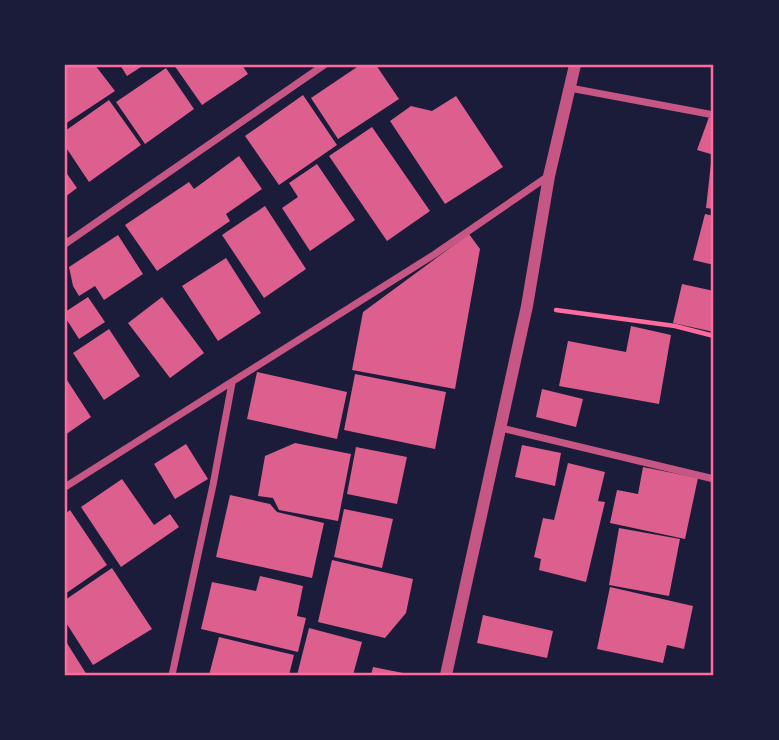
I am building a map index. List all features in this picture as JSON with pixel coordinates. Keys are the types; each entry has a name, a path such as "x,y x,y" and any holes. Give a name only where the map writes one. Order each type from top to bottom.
{"street":[{"path":"65,244 324,65"},
{"path":"446,675 527,306 549,176 575,65"},
{"path":"570,88 714,115"},
{"path":"65,487 435,254 549,176"},
{"path":"172,675 232,383"},
{"path":"501,428 714,479"}],"path":[{"path":"527,306 675,326 714,336"}],"building":[{"path":"65,65 95,65 115,91 65,124"},
{"path":"120,65 144,65 127,76"},
{"path":"174,65 242,65 248,74 202,105"},
{"path":"360,65 376,65 399,99 338,139 311,98"},
{"path":"166,68 194,109 145,144 116,102"},
{"path":"303,95 337,145 279,185 245,136"},
{"path":"456,96 503,167 445,204 390,121 411,106 432,111"},
{"path":"109,100 141,145 89,182 65,146 65,131"},
{"path":"709,117 714,118 714,155 697,150"},
{"path":"372,127 430,211 387,241 329,156"},
{"path":"239,156 262,189 226,214 230,221 157,271 125,225 189,182 194,189"},
{"path":"711,163 714,163 714,209 706,208"},
{"path":"317,164 355,220 310,251 282,208 298,197 289,183"},
{"path":"65,171 77,188 65,197"},
{"path":"265,206 306,269 264,298 222,235"},
{"path":"705,214 714,216 714,265 693,260"},
{"path":"469,234 480,249 455,389 352,370 363,312"},
{"path":"118,235 143,274 104,300 95,286 79,296 73,286 69,267"},
{"path":"226,258 261,313 218,341 182,286"},
{"path":"682,284 714,291 714,332 673,323"},
{"path":"88,297 105,322 79,339 65,317 65,312"},
{"path":"162,297 204,353 170,378 128,323"},
{"path":"631,326 671,335 659,404 559,386 568,341 626,352"},
{"path":"109,329 140,376 104,400 73,353"},
{"path":"257,372 347,392 337,439 247,419"},
{"path":"355,374 446,392 435,449 344,430"},
{"path":"65,377 91,417 65,435"},
{"path":"542,389 583,399 576,427 536,417"},
{"path":"295,443 351,454 338,521 279,510 273,498 258,496 265,456"},
{"path":"186,444 208,479 175,499 154,464"},
{"path":"522,445 561,453 555,486 515,477"},
{"path":"356,447 407,457 397,504 347,494"},
{"path":"568,463 605,472 598,501 605,502 586,582 539,570 541,559 534,557 543,518 554,520"},
{"path":"643,467 698,478 685,539 610,523 617,490 638,494"},
{"path":"122,479 154,525 170,514 179,527 121,567 81,507"},
{"path":"230,495 270,504 277,512 324,523 312,578 216,557"},
{"path":"344,509 393,519 382,568 334,557"},
{"path":"70,510 107,565 65,594 65,514"},
{"path":"619,528 680,539 669,596 609,585"},
{"path":"332,560 413,579 406,613 385,638 318,622"},
{"path":"112,568 152,629 93,665 65,621 65,600"},
{"path":"260,576 303,586 297,616 306,618 298,652 201,629 212,582 256,591"},
{"path":"610,587 693,606 684,649 667,645 663,663 597,649"},
{"path":"483,615 553,631 547,658 477,643"},
{"path":"309,628 362,642 353,675 297,675"},
{"path":"219,637 294,655 289,675 209,675"},
{"path":"65,640 87,675 65,675"},
{"path":"373,667 408,674 408,675 371,675"}]}
